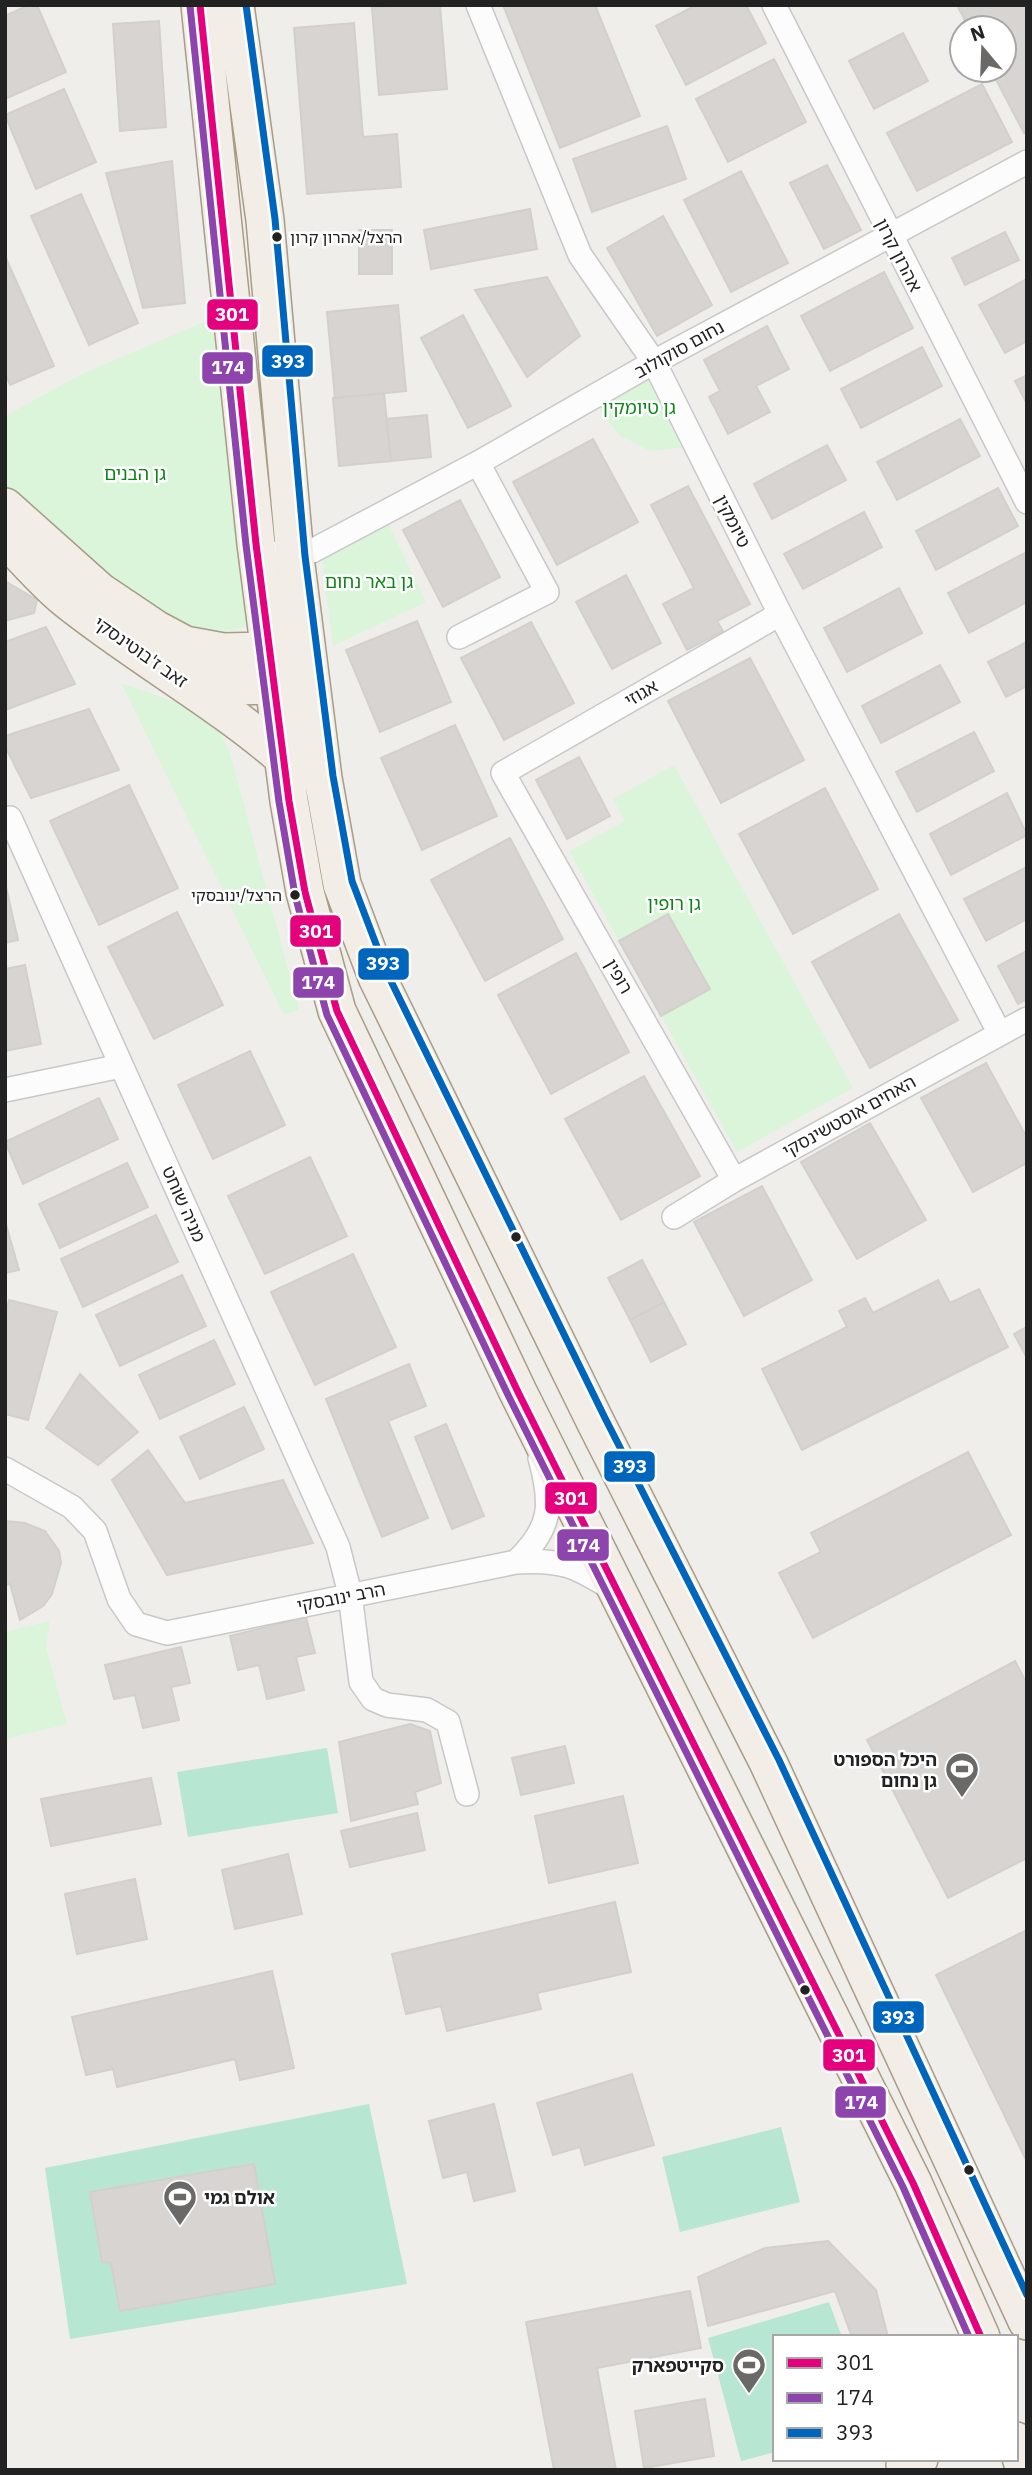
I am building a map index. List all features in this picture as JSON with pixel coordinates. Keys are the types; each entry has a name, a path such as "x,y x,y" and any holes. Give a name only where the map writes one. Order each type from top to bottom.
{"main road":[{"path":"200,5 256,544 284,758 305,892 337,1010 518,1392 913,2183 980,2335"},
{"path":"234,5 265,220 295,557 308,666 323,778 342,884 377,977 596,1423 769,1764 1024,2310"},
{"name":"זאב ז'בוטינסקי","path":"5,507 99,591 157,630 186,645 239,653 273,668 308,666"},
{"name":"זאב ז'בוטינסקי","path":"5,538 65,598 150,661 238,719 284,758"},
{"path":"150,661 174,674 207,684 273,668"},
{"path":"1018,2447 1025,2470"}],"street":[{"name":"טיומקין","path":"478,5 580,255 653,362 780,614 999,1032"},
{"name":"אהרון קרון","path":"774,5 889,236 1027,502"},
{"name":"נחום סוקולוב","path":"295,557 478,463 653,362 1027,162"},
{"path":"459,637 547,592 478,463"},
{"path":"256,544 278,556 295,557"},
{"name":"אגוזי","path":"503,773 780,614"},
{"name":"רופין","path":"503,773 734,1180"},
{"name":"מניה שוחט","path":"8,818 338,1547 350,1594 361,1682 373,1699 387,1705 427,1710 448,1722 467,1794"},
{"name":"האחים אוסטשינסקי","path":"674,1217 734,1180 1027,1019"},
{"path":"5,1090 121,1066"},
{"path":"516,1562 542,1534 547,1506 541,1462 518,1392"},
{"name":"הרב ינובסקי","path":"5,1469 72,1507 95,1531 119,1599 136,1624 167,1633 516,1562 553,1560 586,1572 619,1594"}],"green space":[{"name":"גן הבנים","path":"232,310 264,604 245,626 185,645 5,507 5,416 80,375"},
{"name":"גן טיומקין","path":"654,362 695,446 650,451 619,435 591,398"},
{"name":"גן באר נחום","path":"386,519 426,602 333,646 321,553"},
{"path":"121,683 211,714 230,753 299,1010 284,1015"},
{"name":"גן רופין","path":"674,765 853,1088 737,1152 569,851 625,821 613,799"},
{"path":"50,1621 46,1647 67,1724 5,1739 5,1632"},
{"path":"327,1748 338,1813 188,1837 177,1772"},
{"path":"369,2104 407,2284 70,2339 45,2168"},
{"path":"781,2127 800,2202 680,2232 662,2157"},
{"name":"סקייטפארק","path":"829,2302 841,2335 773,2335 773,2453 741,2461 708,2338"}],"building":[{"path":"29,5 37,5 66,72 5,99 5,16"},
{"path":"440,5 447,89 379,95 372,8"},
{"path":"503,5 595,5 640,116 560,148"},
{"path":"696,5 746,5 766,43 686,85 656,26"},
{"path":"957,5 1027,5 1027,131 1024,133 998,84 1018,84 1018,14 962,14"},
{"path":"159,21 166,127 120,131 113,24"},
{"path":"354,23 363,137 397,134 401,187 307,194 294,28"},
{"path":"903,33 928,81 874,109 849,61"},
{"path":"774,59 806,122 728,162 696,99"},
{"path":"982,84 1012,142 917,191 887,133"},
{"path":"64,89 96,162 36,189 5,115"},
{"path":"667,126 686,179 592,212 573,159"},
{"path":"172,161 185,303 143,308 106,173"},
{"path":"827,165 861,230 824,249 790,183"},
{"path":"741,171 788,263 731,292 684,200"},
{"path":"81,194 138,323 89,345 31,216"},
{"path":"530,209 537,249 431,269 424,230"},
{"path":"663,216 712,305 657,336 607,248"},
{"path":"359,230 392,230 392,274 359,274"},
{"path":"1005,232 1019,260 965,285 952,258"},
{"path":"5,256 54,366 10,385 5,373"},
{"path":"884,272 913,328 830,371 801,316"},
{"path":"547,277 580,336 527,377 475,290"},
{"path":"1027,279 1027,341 1005,353 979,305"},
{"path":"398,305 406,391 335,398 327,312"},
{"path":"463,315 511,406 468,428 421,338"},
{"path":"767,326 789,369 756,386 770,412 728,434 709,397 720,391 704,360"},
{"path":"922,347 942,386 861,428 841,389"},
{"path":"1027,375 1027,404 1015,381"},
{"path":"384,393 391,461 339,466 333,398"},
{"path":"427,415 431,457 391,461 386,419"},
{"path":"960,419 980,456 897,500 877,462"},
{"path":"593,439 638,522 557,565 513,482"},
{"path":"827,445 846,480 772,519 754,484"},
{"path":"688,486 750,604 717,621 723,631 687,650 663,604 694,588 651,505"},
{"path":"998,488 1018,526 936,570 916,531"},
{"path":"460,500 500,577 443,607 403,530"},
{"path":"864,512 882,547 803,589 784,554"},
{"path":"1027,552 1027,602 969,633 948,593"},
{"path":"626,575 661,643 612,669 576,602"},
{"path":"5,581 37,600 34,613 5,621"},
{"path":"899,588 922,633 847,672 824,628"},
{"path":"417,621 451,702 380,732 346,650"},
{"path":"531,622 574,703 504,740 461,658"},
{"path":"46,627 75,684 5,710 5,642"},
{"path":"1027,642 1027,686 1006,697 988,662"},
{"path":"750,658 804,760 721,803 668,701"},
{"path":"940,665 960,702 881,743 862,706"},
{"path":"89,709 119,770 31,798 5,746 5,736"},
{"path":"455,725 497,816 422,850 381,758"},
{"path":"974,732 994,771 917,812 896,772"},
{"path":"579,757 610,816 567,839 536,780"},
{"path":"129,785 178,888 99,925 50,821"},
{"path":"825,788 878,889 793,934 739,834"},
{"path":"1007,793 1027,835 951,875 930,834"},
{"path":"510,838 563,939 485,981 431,880"},
{"path":"1027,867 1027,919 986,941 964,899"},
{"path":"5,882 18,940 5,943"},
{"path":"177,912 223,1005 154,1039 108,947"},
{"path":"668,914 710,989 661,1016 619,941"},
{"path":"899,914 958,1020 870,1068 812,962"},
{"path":"1027,951 1027,999 1018,1004 998,966"},
{"path":"576,953 629,1052 551,1094 498,995"},
{"path":"25,965 41,1044 5,1051 5,969"},
{"path":"250,1051 285,1125 213,1159 178,1085"},
{"path":"986,1063 1027,1138 1027,1163 973,1192 921,1098"},
{"path":"644,1076 700,1176 621,1220 565,1119"},
{"path":"99,1098 118,1139 23,1184 5,1142"},
{"path":"870,1123 926,1220 857,1259 801,1162"},
{"path":"310,1157 347,1236 265,1274 228,1196"},
{"path":"127,1163 148,1207 60,1248 39,1204"},
{"path":"762,1186 812,1280 744,1316 694,1222"},
{"path":"156,1215 178,1262 83,1307 61,1259"},
{"path":"5,1221 19,1270 5,1273"},
{"path":"353,1254 396,1347 315,1385 271,1292"},
{"path":"642,1260 664,1302 630,1320 608,1278"},
{"path":"182,1275 206,1326 120,1366 96,1315"},
{"path":"938,1280 950,1303 979,1289 1008,1347 802,1450 762,1369 847,1327 839,1311 865,1298 873,1313"},
{"path":"9,1300 57,1312 28,1420 5,1414 5,1316"},
{"path":"664,1302 686,1344 651,1362 630,1320"},
{"path":"1027,1327 1027,1358 1014,1334"},
{"path":"214,1340 235,1384 160,1419 139,1375"},
{"path":"409,1364 426,1406 388,1421 428,1518 382,1537 326,1399"},
{"path":"80,1374 138,1432 98,1465 46,1428"},
{"path":"244,1407 264,1449 200,1479 180,1437"},
{"path":"446,1424 484,1516 452,1529 415,1437"},
{"path":"148,1450 185,1503 283,1480 313,1543 167,1575 112,1480"},
{"path":"968,1452 1011,1535 813,1638 779,1573 821,1552 811,1533"},
{"path":"5,1521 25,1523 45,1531 59,1551 61,1563 52,1594 43,1606 20,1620 10,1584 5,1585"},
{"path":"306,1617 315,1653 296,1657 304,1690 267,1699 259,1665 238,1670 230,1636"},
{"path":"181,1647 190,1683 171,1687 179,1720 143,1728 135,1695 114,1699 105,1665"},
{"name":"היכל הספורט גן נחום","path":"1015,1661 1027,1684 1027,1858 948,1898 867,1740"},
{"path":"410,1724 430,1731 441,1783 415,1792 418,1804 351,1821 339,1742"},
{"path":"565,1746 574,1783 521,1795 512,1758"},
{"path":"151,1778 161,1824 51,1846 41,1799"},
{"path":"623,1796 638,1863 549,1883 535,1816"},
{"path":"417,1813 425,1850 350,1867 341,1831"},
{"path":"288,1854 302,1914 235,1929 222,1870"},
{"path":"135,1879 147,1939 77,1954 65,1894"},
{"path":"615,1902 631,1972 537,1993 541,2009 447,2031 441,2006 406,2014 392,1954"},
{"path":"1027,1930 1027,2162 936,1975"},
{"path":"272,1971 294,2068 240,2080 235,2059 117,2087 113,2069 86,2075 72,2017"},
{"path":"632,2074 654,2145 585,2165 580,2147 553,2155 537,2103"},
{"path":"494,2104 515,2191 474,2201 467,2172 443,2178 429,2121"},
{"name":"אולם גמי","path":"254,2164 275,2284 120,2311 111,2263 102,2262 90,2192"},
{"path":"828,2241 876,2290 887,2335 851,2335 835,2291 708,2326 698,2277 765,2248"},
{"path":"690,2291 701,2348 597,2368 616,2470 554,2470 526,2322"},
{"path":"705,2399 714,2456 644,2468 635,2411"}],"transit line":[{"name":"301","path":"200,5 256,544 289,801 305,892 337,1011 518,1392 913,2183 980,2335"},
{"name":"393","path":"246,5 275,219 305,556 333,776 352,881 387,973 605,1418 779,1760 1027,2295"},
{"name":"174","path":"190,6 246,545 279,802 295,895 327,1015 509,1397 903,2187 968,2335"}],"place":[{"name":"הרצל/אהרון קרון","path":"277,237"},
{"name":"הרצל/ינובסקי","path":"295,895"},
{"name":"היכל הספורט גן נחום","path":"962,1799"},
{"name":"אולם גמי","path":"180,2227"},
{"name":"סקייטפארק","path":"749,2395"}]}
